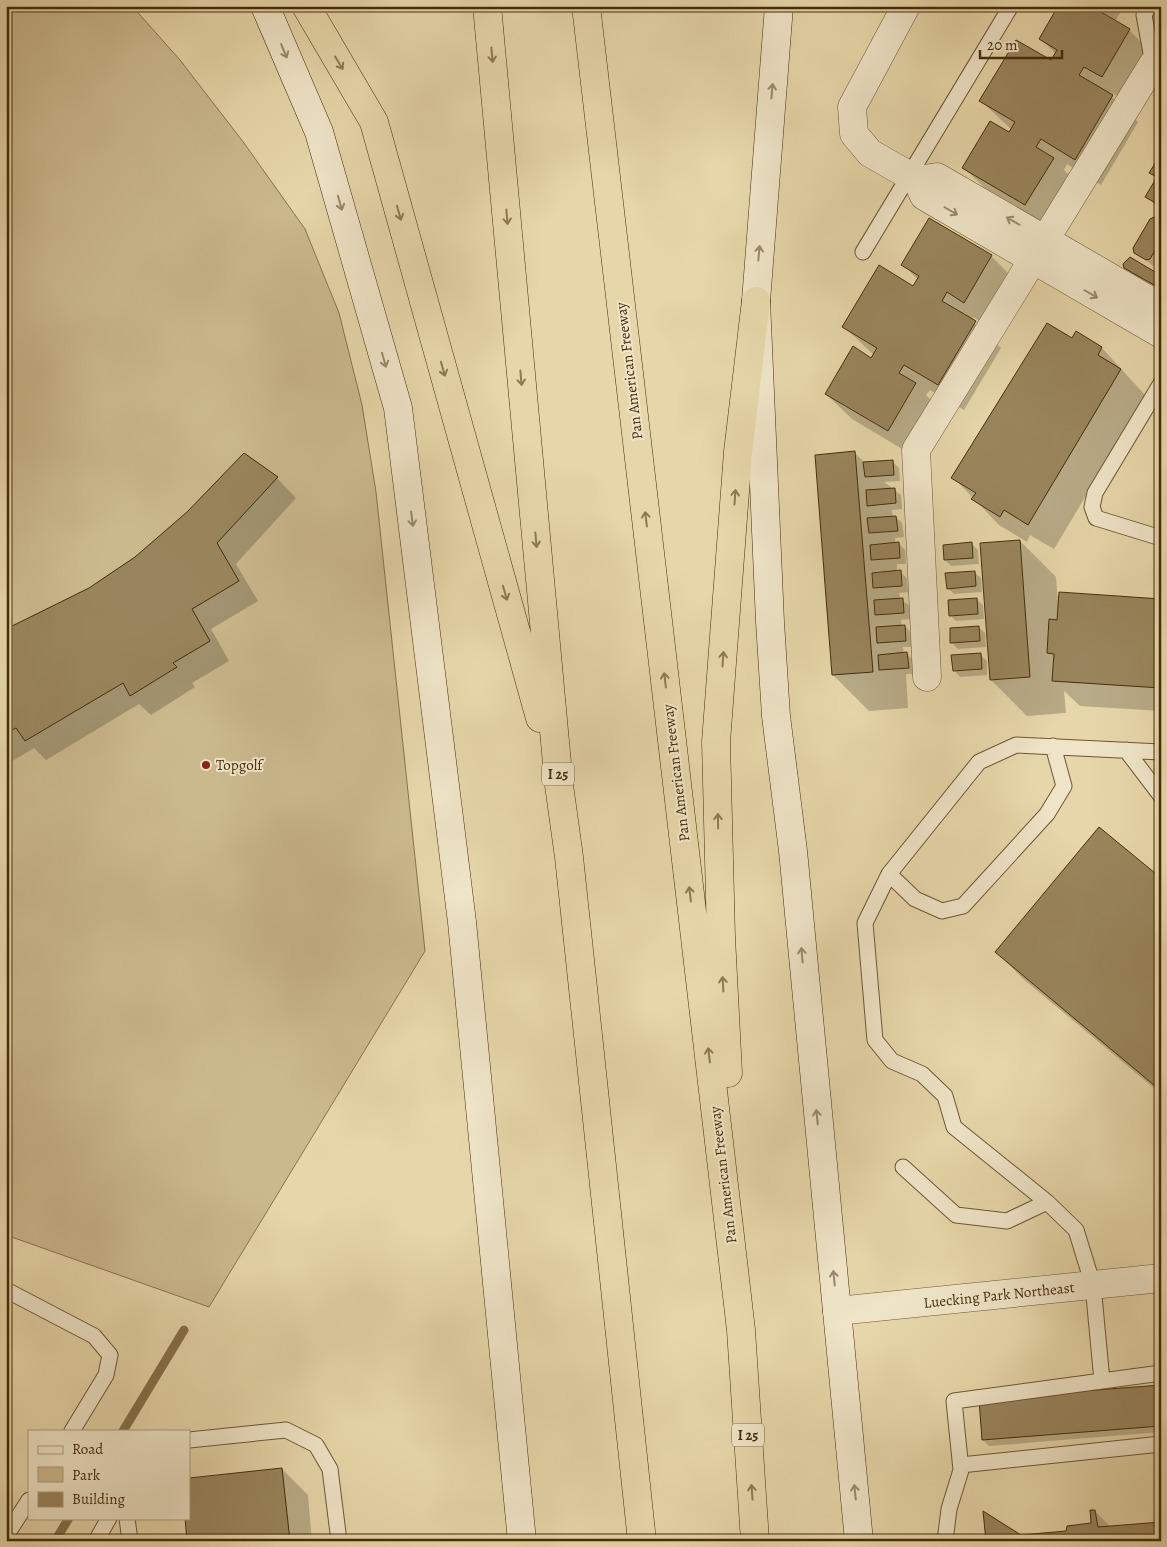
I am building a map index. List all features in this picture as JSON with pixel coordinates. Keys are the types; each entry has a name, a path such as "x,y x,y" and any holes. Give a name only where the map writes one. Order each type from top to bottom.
{"highway":[{"path":"306,6 374,122 559,785"},
{"name":"I 25","path":"487,6 559,785 569,857 642,1541"},
{"name":"Pan American Freeway","path":"586,6 741,1330 755,1541"},
{"path":"741,1330 721,937 716,742 738,452 756,301"}],"main road":[{"path":"265,6 319,132 398,408 462,922 522,1541"},
{"path":"779,6 756,301 776,716 793,851 860,1541"},
{"path":"906,6 852,107 854,134 870,153 913,178 937,177 1161,334"},
{"path":"927,677 916,450 1038,249 1157,67"},
{"path":"1038,249 1161,307"},
{"name":"Luecking Park Northeast","path":"837,1311 1161,1278"}],"lane":[{"path":"863,252 913,178 1011,6"},
{"path":"1149,6 1144,15 1157,67"},
{"path":"1161,383 1095,493 1092,507 1096,518 1161,538"},
{"path":"1102,1381 1093,1285 1076,1230 1047,1202 954,1127 945,1096 922,1074 892,1061 875,1040 865,923 889,874 979,762 1016,745 1161,752"},
{"path":"889,874 915,899 942,911 963,906 1047,814 1064,786 1052,746"},
{"path":"1126,750 1161,796"},
{"path":"903,1167 956,1215 1007,1221 1047,1202"},
{"path":"6,1290 94,1336 110,1355 106,1374 73,1430"},
{"path":"946,1541 949,1509 961,1470 954,1401 1161,1373"},
{"path":"190,1440 286,1430 316,1445 330,1469 339,1541"},
{"path":"961,1465 1161,1444"},
{"path":"6,1536 28,1502"},
{"path":"96,1541 108,1520"},
{"path":"127,1520 130,1541"}],"green space":[{"name":"Topgolf","path":"6,6 132,6 180,60 244,143 305,229 339,313 362,405 376,492 425,951 209,1307 6,1235"}],"building":[{"path":"1058,6 1091,6 1130,29 1102,77 1084,67 1079,75 1113,95 1075,160 1041,139 1036,147 1054,158 1025,205 962,168 990,121 1009,132 1015,122 979,101 1016,40 1051,60 1057,50 1039,39"},
{"path":"1161,154 1161,206 1145,197 1157,177 1149,173"},
{"path":"1154,217 1161,221 1161,240 1150,259 1146,260 1134,253 1133,248 1150,219"},
{"path":"929,218 992,255 964,303 947,292 942,301 976,321 938,385 904,365 899,373 916,383 888,431 825,394 853,346 871,358 877,348 842,327 879,265 913,286 919,276 901,265"},
{"path":"1130,257 1160,275 1154,285 1124,268 1123,264"},
{"path":"1047,323 1072,338 1076,331 1102,347 1098,355 1121,369 1028,525 1004,510 1000,517 971,499 976,493 951,478"},
{"path":"855,451 873,672 832,675 815,455"},
{"path":"244,453 278,477 217,543 239,581 192,609 210,641 173,663 177,667 130,696 123,683 25,741 16,728 6,733 6,629 89,588 135,557 187,512"},
{"path":"893,460 894,475 865,477 863,462"},
{"path":"895,488 896,503 867,506 866,490"},
{"path":"896,516 898,531 869,533 867,518"},
{"path":"1020,540 1030,677 990,680 980,543"},
{"path":"899,542 900,558 871,560 870,545"},
{"path":"972,542 973,558 944,560 943,545"},
{"path":"901,570 902,586 873,588 872,573"},
{"path":"975,571 976,586 947,589 945,573"},
{"path":"1059,592 1161,599 1161,688 1052,681 1054,654 1047,653 1049,619 1057,620"},
{"path":"903,598 904,613 875,615 874,600"},
{"path":"977,598 978,614 949,616 948,600"},
{"path":"905,625 906,641 877,643 876,627"},
{"path":"979,626 980,641 950,643 950,628"},
{"path":"907,652 909,668 879,670 878,655"},
{"path":"981,653 982,669 953,671 951,655"},
{"path":"1099,827 1161,878 1161,1091 995,952"},
{"path":"1161,1385 1161,1426 982,1440 979,1399"},
{"path":"282,1468 290,1541 187,1541 185,1520 190,1520 190,1478"},
{"path":"1090,1510 1095,1510 1098,1527 1161,1522 1161,1541 986,1541 983,1511 1021,1535 1066,1531 1067,1526 1091,1523"}],"waterway":[{"path":"124,1430 184,1330"},
{"path":"55,1541 68,1520"}],"place":[{"name":"Topgolf","path":"206,765"}]}
